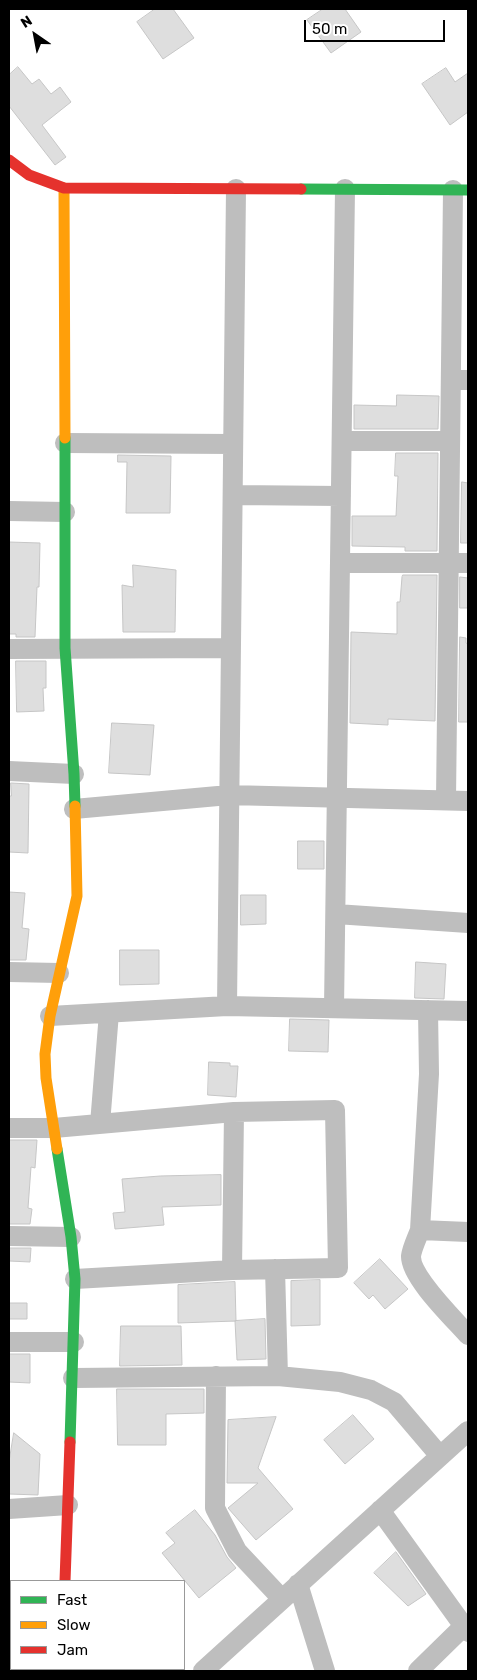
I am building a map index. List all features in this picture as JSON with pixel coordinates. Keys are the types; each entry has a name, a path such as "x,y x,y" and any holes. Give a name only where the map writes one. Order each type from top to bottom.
{"street":[{"path":"9,160 29,175 64,188 461,190 459,380 450,441 458,562 446,800"},
{"path":"64,188 66,648 74,774 77,896 50,1016 45,1054 46,1078 71,1237 75,1279 65,1580"},
{"path":"227,1006 236,189"},
{"path":"334,1008 345,189"},
{"path":"342,441 450,441"},
{"path":"65,443 233,444"},
{"path":"232,495 341,496"},
{"path":"9,511 65,512"},
{"path":"340,563 458,562"},
{"path":"9,648 231,648"},
{"path":"9,771 74,774"},
{"path":"74,809 229,795 468,801"},
{"path":"336,914 468,923"},
{"path":"9,972 59,973"},
{"path":"50,1016 227,1006 468,1011"},
{"path":"428,1010 429,1074 420,1230 411,1256 414,1269 420,1280 468,1335"},
{"path":"100,1124 109,1013"},
{"path":"9,1128 54,1128 234,1112 335,1110 338,1268 232,1270 75,1279"},
{"path":"232,1270 234,1112"},
{"path":"420,1230 468,1232"},
{"path":"9,1236 71,1237"},
{"path":"275,1269 278,1376"},
{"path":"9,1342 74,1342"},
{"path":"216,1376 215,1508 237,1552 282,1598"},
{"path":"73,1378 278,1376 340,1382 371,1390 394,1402 440,1456"},
{"path":"203,1671 468,1431"},
{"path":"9,1509 68,1506"},
{"path":"380,1510 466,1629 418,1671"},
{"path":"298,1584 325,1671"}],"building":[{"path":"155,9 173,9 194,38 163,59 137,22"},
{"path":"323,9 345,9 361,32 331,53 307,20"},
{"path":"18,67 32,84 39,79 51,94 60,87 71,102 42,125 66,157 55,165 9,106 9,75"},
{"path":"446,68 455,82 468,73 468,112 450,125 422,84"},
{"path":"397,395 439,396 438,429 354,429 354,405 396,406"},
{"path":"396,453 438,453 437,551 405,551 405,547 352,546 352,516 396,516 398,476 395,476"},
{"path":"118,455 171,456 170,513 126,513 127,462 118,462"},
{"path":"462,482 468,483 468,543 461,543"},
{"path":"9,542 40,543 35,637 16,637 16,634 9,634"},
{"path":"133,565 176,570 175,632 123,632 122,585 133,587"},
{"path":"403,575 437,575 435,721 388,719 388,725 350,723 351,632 397,634 397,602 400,602"},
{"path":"460,577 468,578 468,608 460,608"},
{"path":"460,637 466,638 466,643 468,644 468,722 459,722"},
{"path":"16,661 46,661 46,688 43,688 44,711 17,712"},
{"path":"112,723 154,725 150,775 109,773"},
{"path":"11,783 29,784 28,853 9,852 9,796 11,796"},
{"path":"298,841 324,841 324,869 298,869"},
{"path":"9,892 25,893 22,928 29,929 26,960 9,960"},
{"path":"241,895 266,895 266,924 241,925"},
{"path":"120,950 159,950 159,984 120,985"},
{"path":"416,962 446,964 444,999 415,998"},
{"path":"290,1019 329,1020 328,1052 289,1051"},
{"path":"209,1062 230,1063 230,1066 238,1066 236,1097 208,1095"},
{"path":"9,1140 37,1140 35,1168 31,1167 28,1208 32,1209 30,1224 9,1224"},
{"path":"221,1175 221,1205 162,1207 164,1225 115,1229 113,1213 125,1212 122,1179"},
{"path":"9,1248 31,1248 30,1262 9,1261"},
{"path":"380,1259 408,1289 385,1309 373,1295 369,1299 354,1283"},
{"path":"320,1280 320,1325 291,1326 291,1281"},
{"path":"235,1282 236,1321 178,1323 178,1285"},
{"path":"9,1303 27,1303 27,1319 9,1319"},
{"path":"265,1319 266,1359 237,1360 235,1321"},
{"path":"121,1326 181,1326 182,1365 120,1366"},
{"path":"9,1354 30,1354 30,1383 9,1382"},
{"path":"117,1389 204,1389 204,1413 166,1414 166,1445 118,1445"},
{"path":"353,1415 374,1439 345,1464 324,1440"},
{"path":"276,1417 258,1468 293,1509 256,1540 228,1508 258,1483 227,1483 228,1420"},
{"path":"14,1433 40,1454 38,1495 9,1494 9,1462"},
{"path":"195,1510 215,1535 227,1557 236,1568 199,1598 162,1553 175,1543 166,1533"},
{"path":"396,1552 426,1594 408,1606 374,1573"}],"traffic: fast":[{"path":"301,189 468,190"},
{"path":"65,438 65,648 75,806"},
{"path":"57,1149 71,1237 75,1279 70,1442"}],"traffic: slow":[{"path":"64,188 65,438"},
{"path":"57,1149 46,1078 45,1054 50,1016 77,896 75,806"}],"traffic: jam":[{"path":"9,160 29,175 64,188 301,189"},
{"path":"65,1580 70,1442"}]}
